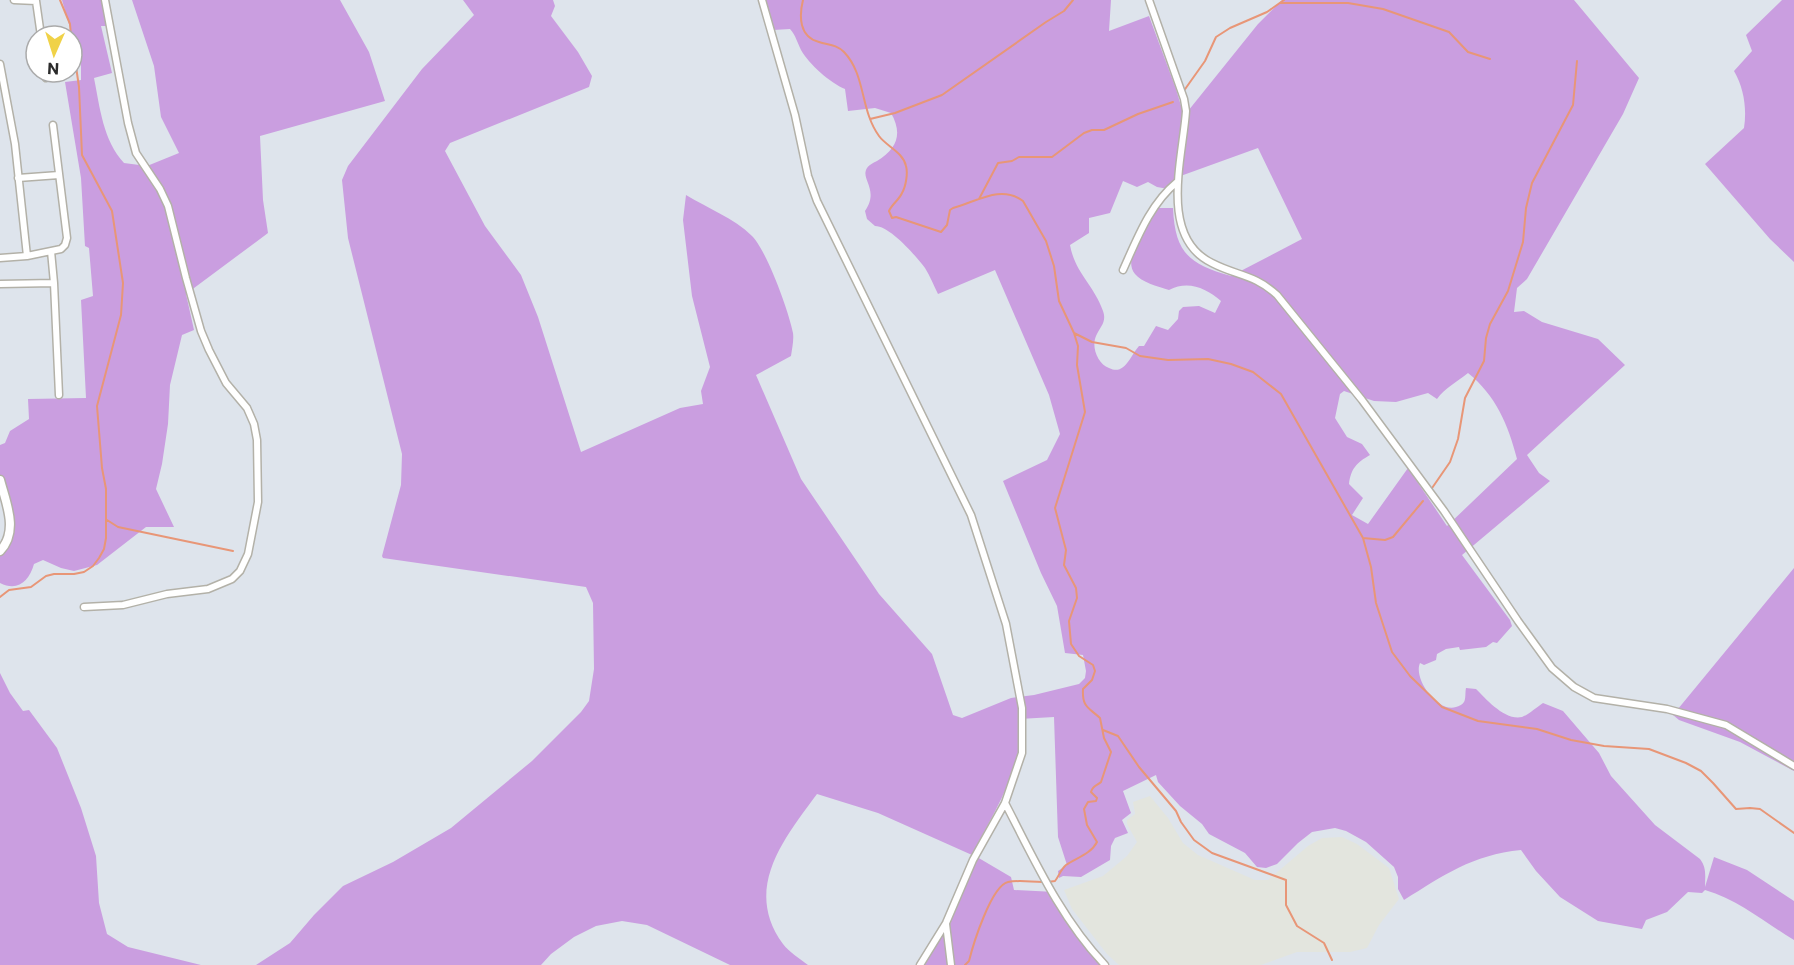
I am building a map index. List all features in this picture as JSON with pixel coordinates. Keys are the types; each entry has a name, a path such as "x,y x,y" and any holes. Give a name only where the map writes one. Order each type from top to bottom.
{"street":[{"path":"14,0 36,0 39,24"},
{"path":"84,607 123,606 168,594 208,589 232,579 240,571 248,554 258,502 257,440 254,424 247,408 226,383 201,332 168,206 160,189 136,153 128,123 105,0"},
{"path":"762,0 790,94 808,176 817,201 966,502 1006,624 1022,708 1023,740 1019,766 1005,803 968,870 946,923 920,965"},
{"path":"1149,0 1184,99 1185,123 1177,182 1178,203 1184,234 1193,249 1214,265 1261,281 1277,295 1362,400 1444,511 1552,668 1574,687 1594,698 1667,709 1726,724 1794,766"},
{"path":"0,64 15,144 27,256"},
{"path":"0,258 27,256 61,249 65,245 67,238 53,125"},
{"path":"18,177 59,175"},
{"path":"1123,270 1140,232 1165,192 1177,182"},
{"path":"51,250 59,395"},
{"path":"0,284 54,283"},
{"path":"0,480 10,517 8,539 0,551"},
{"path":"1005,803 1050,889 1085,942 1105,965"},
{"path":"946,923 951,964"}],"shaded area":[{"path":"62,0 109,0 110,18 106,26 101,26 112,73 94,78 107,134 124,163 147,166 179,153 161,117 154,66 132,0 340,0 369,52 385,101 260,136 263,200 268,233 186,294 194,330 182,335 170,385 168,424 156,489 174,527 146,527 97,565 74,571 43,560 34,564 26,580 12,586 0,583 0,549 7,532 7,511 0,485 0,445 5,443 10,431 29,419 28,399 86,398 81,300 93,296 89,248 85,246 81,178 65,84 84,84 84,24 69,24"},
{"path":"463,0 553,0 555,6 551,16 578,52 592,76 589,87 450,143 445,151 485,226 521,275 538,317 581,452 680,408 703,404 701,391 710,367 692,296 683,220 686,195 745,230 752,236 764,255 787,311 793,342 791,356 756,375 801,479 879,594 932,654 953,715 962,718 1011,698 1079,684 1085,678 1083,655 1065,653 1057,606 1003,481 1047,460 1060,434 1049,395 995,270 938,294 925,268 909,249 888,231 875,226 867,219 865,211 869,204 870,192 865,174 869,165 884,156 896,140 897,128 891,113 875,108 848,111 845,89 814,67 801,50 790,29 773,30 763,0 1111,0 1109,31 1149,16 1184,116 1258,24 1282,0 1574,0 1639,78 1623,114 1527,279 1517,288 1514,312 1524,311 1542,322 1598,339 1625,365 1527,455 1539,473 1550,481 1462,555 1510,620 1512,626 1497,643 1493,642 1486,647 1446,649 1437,654 1436,660 1424,665 1420,663 1420,677 1434,700 1449,707 1456,707 1463,703 1466,688 1476,689 1496,708 1509,716 1522,717 1543,703 1563,711 1599,753 1611,776 1655,825 1700,859 1705,869 1705,887 1714,857 1747,870 1794,901 1794,940 1740,905 1705,890 1702,893 1688,892 1667,912 1646,920 1642,929 1598,921 1560,897 1536,871 1521,850 1473,861 1404,900 1398,889 1398,877 1394,867 1366,842 1335,828 1312,832 1277,864 1266,868 1257,867 1245,853 1209,834 1202,824 1180,806 1158,782 1156,775 1123,791 1131,813 1122,820 1128,833 1115,838 1111,846 1110,860 1081,877 1063,876 1059,878 1058,871 1067,865 1058,837 1054,717 1019,719 1019,748 1013,770 1003,795 972,855 878,813 817,794 781,847 767,884 767,904 772,924 785,947 808,965 730,965 647,925 622,921 596,926 574,937 551,954 541,965 256,965 290,943 343,886 393,862 451,828 532,761 589,701 594,669 593,603 586,587 383,558 382,556 401,485 402,454 348,238 342,180 348,166 422,69 474,15","holes":["1258,148 1302,239 1231,276 1194,261 1181,246 1177,236 1173,208 1158,208 1134,250 1131,259 1135,274 1146,282 1169,290 1183,286 1203,289 1221,301 1215,313 1199,306 1183,307 1179,311 1178,319 1168,330 1156,326 1144,346 1139,346 1127,364 1115,370 1105,366 1099,359 1094,345 1104,321 1103,311 1080,271 1070,245 1089,233 1089,218 1110,213 1123,181 1137,187 1148,182 1157,187 1174,190 1175,178","1468,373 1486,391 1500,412 1517,459 1447,526 1408,468 1368,524 1352,515 1363,498 1349,484 1351,474 1358,464 1370,455 1362,444 1347,437 1335,418 1340,394 1344,391 1374,401 1396,402 1428,393 1437,399 1447,388"]},
{"path":"1782,0 1794,0 1794,262 1770,239 1705,164 1744,128 1744,99 1734,71 1752,51 1746,35"},
{"path":"1794,568 1794,771 1740,742 1679,720 1673,715"},
{"path":"0,673 10,693 23,711 29,710 57,748 81,808 96,856 99,903 107,934 128,947 201,965 0,965"},
{"path":"1150,796 1168,818 1183,843 1198,855 1255,880 1268,880 1308,846 1322,838 1342,837 1357,844 1389,868 1399,899 1379,925 1367,948 1350,952 1297,952 1261,965 1119,965 1107,954 1072,909 1064,890 1103,876 1127,856 1137,842 1127,824 1127,820 1135,814 1133,802"},
{"path":"977,857 1011,877 1014,890 1055,892 1062,911 1106,965 924,965 938,943"}],"waterway":[{"path":"60,0 70,24"},
{"path":"803,0 801,19 807,36 841,49 851,61 873,126 882,140 904,161 907,172 906,183 901,195 889,211 892,218 896,217 941,232 947,225 950,210 953,208 997,194 1015,196 1023,201 1046,241 1054,266 1059,301 1078,346 1077,365 1085,412 1055,508 1066,550 1064,565 1076,588 1077,598 1069,621 1071,644 1079,656 1093,665 1095,671 1092,680 1083,689 1084,700 1100,718 1104,738 1111,752 1101,782 1091,792 1097,798 1096,801 1088,802 1084,809 1087,825 1097,842 1087,853 1066,865 1055,881 1014,881 1002,886 989,905 969,961 965,965"},
{"path":"870,119 895,113 942,95 1064,11 1073,0"},
{"path":"1183,92 1205,61 1216,37 1230,28 1267,12 1284,0"},
{"path":"1281,3 1348,3 1383,9 1449,32 1468,52 1490,59"},
{"path":"1430,491 1450,462 1458,439 1465,398 1484,361 1490,324 1508,291 1523,242 1526,208 1532,183 1573,105 1577,61"},
{"path":"0,597 9,590 31,587 46,576 84,572 99,558 106,538 106,489 97,406 121,315 123,283 112,211 82,155 79,84"},
{"path":"979,199 998,163 1012,161 1019,157 1052,157 1084,133 1104,130 1138,114 1173,102"},
{"path":"1074,333 1092,342 1126,348 1140,356 1168,360 1208,359 1231,364 1253,372 1281,394 1363,538 1371,567 1376,603 1392,652 1410,676 1442,707 1478,721 1537,729 1571,740 1604,746 1649,749 1701,771 1736,809 1760,809 1794,833"},
{"path":"1363,538 1385,540 1393,537 1423,501"},
{"path":"107,520 118,527 233,551"},
{"path":"1103,730 1118,736 1139,767 1176,811 1194,840 1212,853 1286,880 1286,905 1297,926 1324,943 1332,960"}]}
